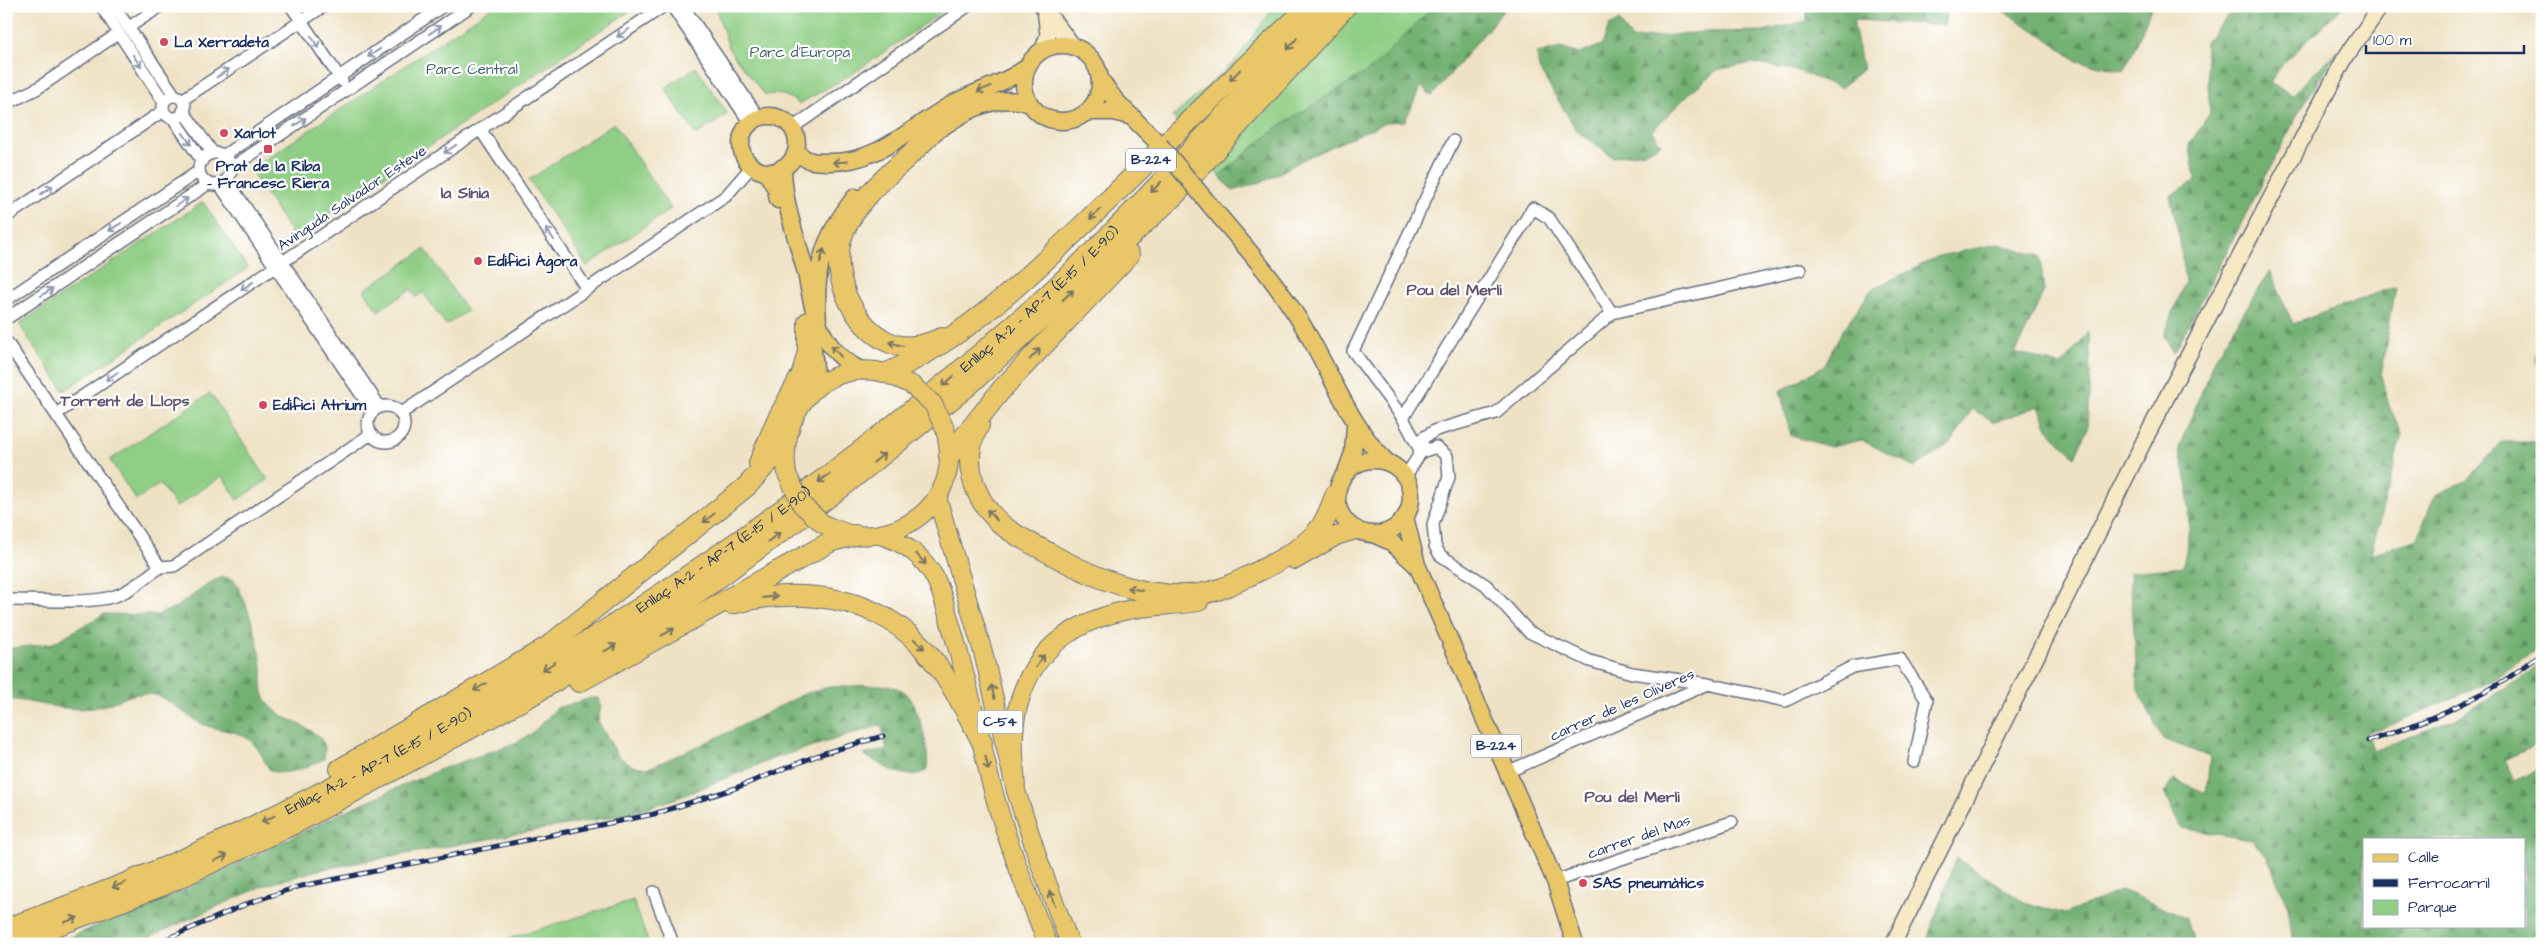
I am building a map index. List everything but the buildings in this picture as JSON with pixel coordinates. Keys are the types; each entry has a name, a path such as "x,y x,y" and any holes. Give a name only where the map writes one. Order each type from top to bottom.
{"highway":[{"name":"B-224","path":"988,309 1041,266 1151,160 1251,58 1310,6"},
{"name":"Enllaç A-2 - AP-7 (E-15 / E-90)","path":"6,929 294,815 534,676 682,581 863,450 1025,315 1153,191 1284,52 1324,6"},
{"name":"Enllaç A-2 - AP-7 (E-15 / E-90)","path":"9,944 164,885 294,815 523,700 663,616 713,582 841,488 968,386 1172,198 1346,6"},
{"path":"949,456 1002,389 1298,77 1351,6"},
{"path":"929,136 864,200 846,228 841,240 838,260 842,286 855,311 869,328 894,345 923,344 941,338 988,309"},
{"path":"887,374 920,359 952,338 988,309"},
{"path":"746,487 764,454 776,422 802,374 813,322"},
{"name":"C-54","path":"863,371 887,374 912,385 933,404 945,429 949,456 946,477 937,497 923,516 904,528 880,535 855,535 823,524 802,505 787,474 785,444 790,424 796,412 814,390 837,376 863,371"},
{"path":"1002,389 976,429 971,447 970,464 973,483 980,500 1002,525 1016,535 1094,576 1122,586 1157,593 1187,594 1218,589 1243,579 1288,555 1307,542 1321,528 1336,494"},
{"path":"294,815 333,773 547,647 746,487 785,444"},
{"name":"C-54","path":"937,497 983,652 1016,791 1040,864 1070,944"},
{"path":"1016,791 1016,712 1029,678 1040,659 1053,644 1068,632 1125,610 1205,601 1232,593 1274,573 1336,536 1356,530"},
{"path":"294,815 355,803 832,541 855,535"},
{"name":"C-54","path":"880,535 909,548 927,566 935,580 964,668 991,781 1012,851 1048,944"},
{"path":"705,612 763,597 787,596 831,598 871,608 906,631 923,648 957,693 982,742"}],"main road":[{"path":"1893,944 2114,501 2227,282 2345,58 2381,6"},
{"name":"B-224","path":"1044,8 1074,47 1090,57 1097,67 1100,79 1116,101 1160,145 1251,253 1299,320 1334,380 1355,425 1370,446 1405,477 1411,497 1405,517 1417,565 1555,881 1574,944"},
{"name":"B-224","path":"1043,50 1048,34 1044,8"},
{"path":"1074,47 1060,45 1043,50 1033,58 1027,68 1024,80 1025,92 1030,104 1039,114 1050,120 1064,122 1076,119 1088,112 1095,103 1100,91 1100,79"},
{"path":"797,151 808,161 818,162 838,162 868,156 893,143 959,100 1012,78 1027,68"},
{"path":"813,322 821,256 841,215 881,170 961,116 989,103 1017,99 1030,104"},
{"path":"1088,112 1114,112 1135,118"},
{"path":"759,169 783,168 797,151 797,139 792,128 776,116 755,120 745,130 741,144 746,160 759,169 776,189 813,322 841,357 852,366 863,371"},
{"path":"783,168 786,194 813,322 816,365 814,390"},
{"name":"B-224","path":"1336,494 1353,453 1355,425"},
{"path":"1346,472 1356,464 1367,460 1388,463"},
{"path":"1336,494 1341,515 1356,530"},
{"path":"1373,534 1391,530 1405,517"},
{"name":"B-224","path":"1356,530 1373,534 1391,542 1417,565"}],"street":[{"path":"101,6 124,30 218,155 231,168"},
{"path":"114,6 124,30 200,166 203,180 218,183 279,265 376,410"},
{"path":"6,104 38,88 161,6"},
{"path":"291,6 348,90"},
{"path":"180,103 324,6"},
{"path":"6,300 200,166 339,77 443,6"},
{"path":"448,6 454,17"},
{"path":"6,320 218,183 231,168 471,6"},
{"name":"Avinguda Salvador Esteve","path":"56,414 664,6"},
{"path":"672,6 755,120"},
{"path":"683,6 755,120"},
{"path":"792,128 968,6"},
{"path":"6,217 167,110 169,97 180,103"},
{"path":"167,110 180,116 180,103"},
{"path":"480,129 587,289"},
{"path":"1421,452 1403,418 1353,351 1453,141"},
{"path":"400,414 726,196 759,169"},
{"path":"1403,418 1533,208 1549,218 1612,313"},
{"path":"1405,477 1421,452 1423,438 1436,430 1496,414 1612,313 1800,270"},
{"path":"6,341 160,566"},
{"path":"393,408 400,414 403,429 396,439 383,442 371,434 368,422 376,410 393,408"},
{"path":"6,600 92,600 115,596 134,586 160,566 174,566 371,434"},
{"path":"1421,452 1436,448 1447,456 1449,477 1433,524 1435,546 1440,555 1486,585 1529,632 1590,661 1624,671 1708,684"},
{"name":"carrer de les Oliveres","path":"1507,772 1708,684 1785,701 1852,667 1900,658 1927,701 1914,762"},
{"name":"carrer del Mas","path":"1555,881 1732,822"},
{"path":"654,892 673,944"}],"green space":[{"name":"Parc Central","path":"494,6 637,6 294,237 250,170"},
{"name":"Parc d'Europa","path":"715,6 951,6 852,74 799,104 784,95 765,95 730,51"},
{"path":"1275,6 1434,6 1371,69 1278,127 1219,176 1173,117 1235,61"},
{"path":"1434,6 1507,6 1432,96 1421,86 1405,121 1387,122 1306,158 1267,180 1233,191 1219,176 1278,127 1371,69"},
{"path":"1808,6 1949,6 1944,25 1853,20 1863,69 1841,88 1798,71 1752,63 1717,70 1691,92 1652,131 1661,144 1645,152 1613,157 1577,131 1539,69 1537,54 1560,48 1579,54 1602,45 1609,26 1619,21 1632,39 1702,32 1763,31 1806,21"},
{"path":"1995,6 2152,6 2136,46 2123,71 2077,61 2042,35"},
{"path":"2237,6 2343,6 2283,64 2270,82 2292,95 2338,50 2299,112 2174,353 2164,336 2185,282 2180,242 2170,196 2196,180 2189,145 2210,113 2205,42"},
{"path":"696,67 728,114 696,135 665,88"},
{"path":"614,123 671,209 587,266 529,180"},
{"path":"203,202 248,268 64,391 19,324"},
{"path":"1998,244 2040,256 2044,291 2015,354 2028,355 2061,366 2088,332 2090,374 2087,429 2075,457 2049,431 2039,406 1995,422 1972,409 1952,442 1915,467 1861,440 1831,447 1791,436 1780,391 1824,366 1841,333 1871,290 1939,256"},
{"path":"425,249 467,311 446,325 423,292 416,297 411,289 378,311 364,290"},
{"path":"2270,270 2293,324 2396,286 2381,375 2389,406 2402,433 2371,554 2417,539 2435,495 2466,481 2501,442 2538,442 2542,438 2542,645 2496,679 2393,724 2366,733 2374,751 2455,719 2516,682 2542,662 2542,742 2505,760 2514,780 2542,767 2542,944 2293,944 2288,906 2267,857 2252,840 2181,828 2164,793 2174,779 2206,793 2210,757 2163,739 2138,690 2130,572 2183,567 2189,533 2188,488 2179,447 2216,357"},
{"path":"2542,319 2542,378 2535,362"},
{"path":"210,393 268,480 238,500 222,476 176,507 160,484 136,500 110,460"},
{"path":"223,577 233,579 243,597 261,657 262,688 266,700 279,713 313,732 319,738 325,746 324,759 292,772 271,771 256,746 247,738 235,732 213,728 200,723 170,702 151,694 136,694 101,706 82,709 6,699 6,649 53,643 104,614 157,615 176,607 213,581"},
{"path":"879,685 902,690 912,701 926,744 926,771 909,775 901,774 864,755 887,749 881,725 775,758 680,797 632,813 318,870 263,886 134,944 58,944 77,934 173,895 356,806 441,769 515,743 531,734 557,708 591,698 599,698 601,705 598,721 618,756 632,766 649,768 727,733 804,694 829,687"},
{"path":"1956,857 2024,902 2065,914 2122,890 2186,918 2195,944 1929,944 1927,940"},
{"path":"633,900 649,944 491,944"}],"railway":[{"path":"2368,741 2448,711 2500,683 2542,654"},
{"path":"155,944 249,903 297,887 654,814 733,789 821,754 883,736"}],"place":[{"name":"La Xerradeta","path":"164,42"},
{"name":"Xarlot","path":"224,133"},
{"name":"Prat de la Riba - Francesc Riera","path":"268,149"},
{"name":"Edifici Àgora","path":"478,261"},
{"name":"Edifici Atrium","path":"263,405"},
{"name":"SAS pneumàtics","path":"1583,883"}],"district":[{"name":"la Sínia","path":"465,193"},
{"name":"Pou del Merli","path":"1454,290"},
{"name":"Torrent de Llops","path":"125,401"},
{"name":"Pou del Merli","path":"1632,797"}]}
